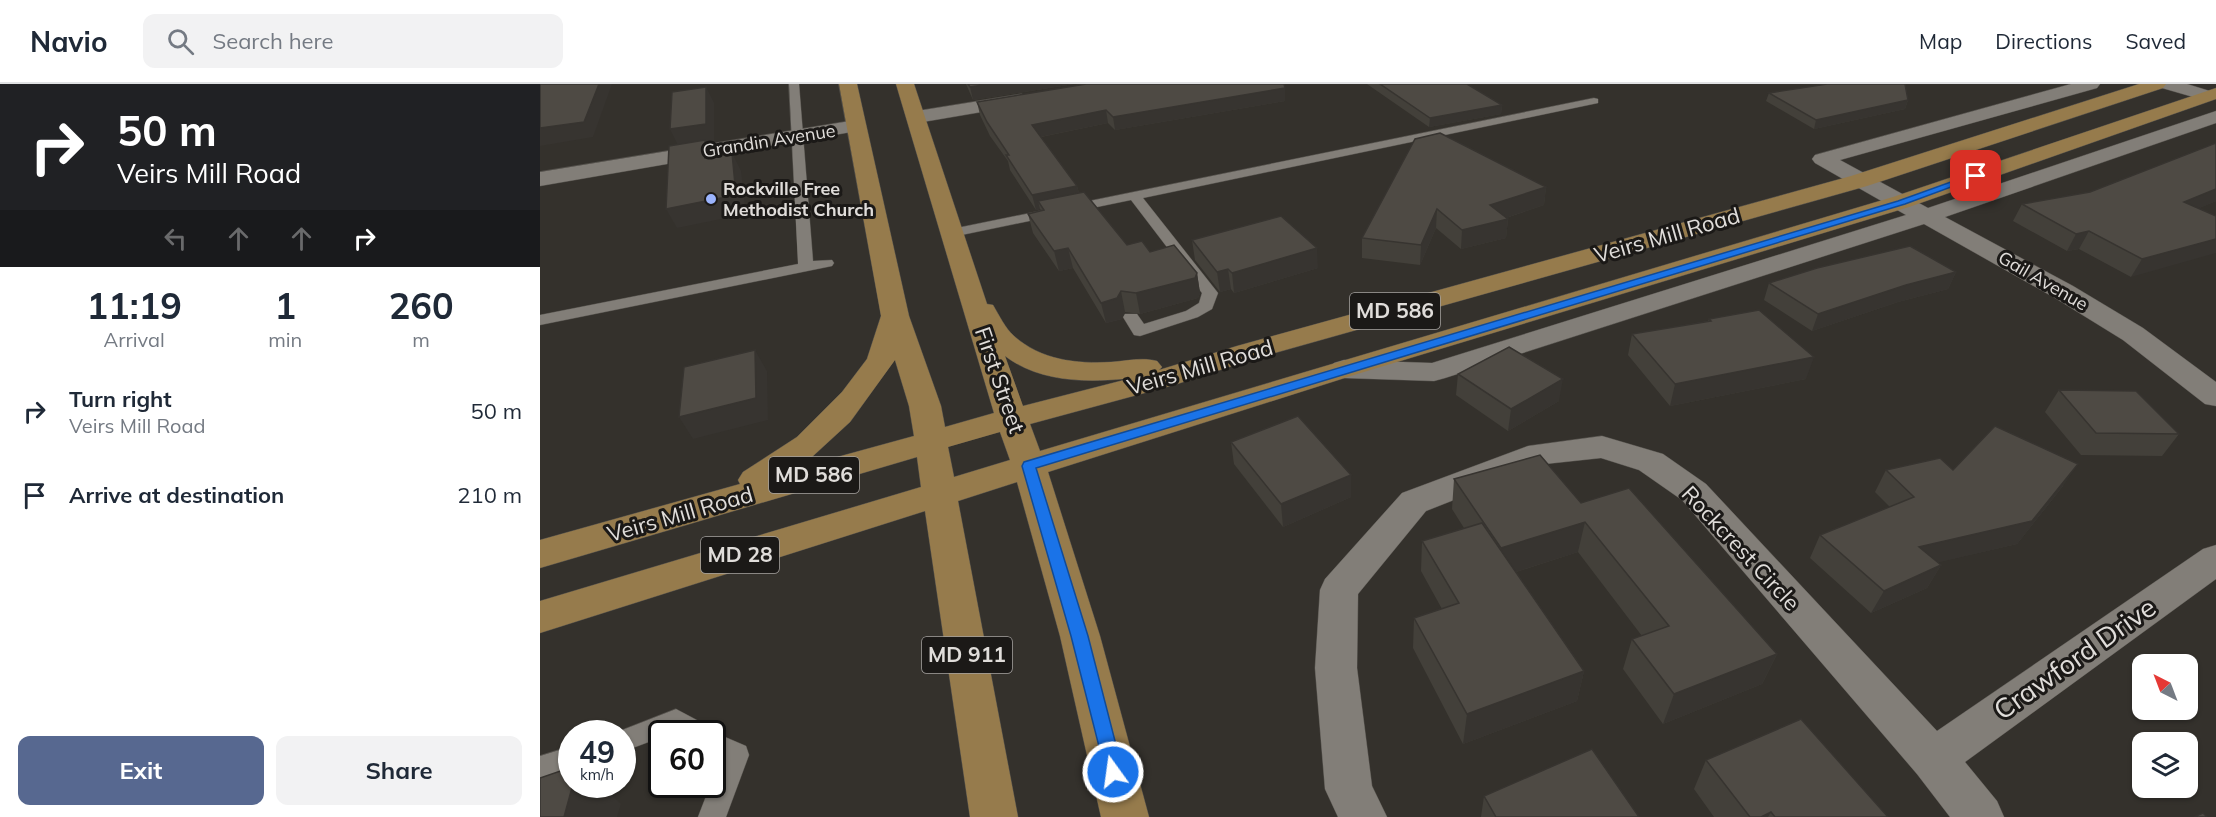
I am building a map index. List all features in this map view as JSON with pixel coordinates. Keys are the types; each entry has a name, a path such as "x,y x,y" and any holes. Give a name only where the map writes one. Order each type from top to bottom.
{"main road":[{"path":"848,84 896,316"},
{"name":"First Street","path":"905,84 971,295 1029,466 1080,636 1125,817"},
{"name":"Veirs Mill Road","path":"540,554 931,441 1163,379 1247,352 1859,181 2157,84"},
{"name":"Veirs Mill Road","path":"540,617 939,492 1901,202 2213,102"},
{"path":"971,295 1004,341 1044,365 1075,373 1125,370 1247,352"},
{"name":"MD 911","path":"896,316 925,406 994,817"},
{"name":"MD 28","path":"697,509 780,467 826,432 880,362 896,316"}],"street":[{"path":"1859,181 1822,159 2091,84"},
{"path":"2168,84 2213,102"},
{"path":"917,117 1041,97"},
{"name":"Veirs Mill Road","path":"1344,369 1434,372 1926,216 2213,102"},
{"name":"Grandin Avenue","path":"540,180 856,126"},
{"name":"Gail Avenue","path":"1859,181 1901,202 2133,333 2216,397"},
{"name":"Rockcrest Circle","path":"1363,817 1350,789 1336,668 1339,590 1414,502 1540,454 1602,447 1651,462 1694,492 1933,759 1980,817"},
{"name":"Crawford Drive","path":"1933,759 2216,559"}],"lane":[{"path":"794,84 806,266"},
{"path":"952,233 1594,101"},
{"path":"1131,316 1140,331 1192,314 1206,306 1210,293 1135,196"},
{"path":"540,320 827,263"},
{"path":"726,749 736,755 726,781"},
{"path":"540,769 558,763"},
{"path":"712,817 719,798"}],"building":[{"path":"540,84 599,84 584,122 540,128"},
{"path":"968,84 989,84 970,87"},
{"path":"1086,84 1284,84 1285,88 1113,117 1106,110 1032,125 1077,186 1032,195 1006,155 1009,155 977,102"},
{"path":"1380,84 1467,84 1502,105 1430,118"},
{"path":"1827,84 1905,84 1908,100 1816,120 1769,93"},
{"path":"706,87 706,124 670,129 672,92"},
{"path":"1440,133 1546,187 1490,205 1508,219 1462,230 1437,209 1421,245 1362,238 1415,139"},
{"path":"705,140 705,158 732,153 736,195 666,209 669,146"},
{"path":"2216,143 2216,189 2184,202 2216,216 2216,239 2142,259 2089,231 2076,234 2022,204 2090,192"},
{"path":"1084,192 1127,245 1142,241 1150,252 1174,245 1197,273 1195,278 1136,293 1121,291 1117,298 1101,303 1068,248 1054,251 1028,214 1044,210 1038,201"},
{"path":"1281,216 1317,248 1232,273 1228,269 1217,272 1192,240"},
{"path":"1910,246 1956,272 1906,285 1818,314 1769,283 1817,268"},
{"path":"1759,310 1814,357 1675,384 1632,334 1711,321 1709,319"},
{"path":"1509,347 1563,379 1511,409 1458,374"},
{"path":"755,350 756,398 679,417 684,367"},
{"path":"2059,390 2136,391 2179,434 2096,433"},
{"path":"1298,416 1351,475 1281,504 1231,442"},
{"path":"1995,426 2078,464 2032,521 1919,547 1941,565 1884,591 1820,535 1914,497 1886,470 1940,458 1953,470"},
{"path":"1540,455 1581,503 1629,488 1777,654 1674,694 1632,639 1669,626 1585,522 1501,548 1454,479"},
{"path":"1482,523 1584,671 1467,714 1414,618 1459,603 1422,541"},
{"path":"1801,719 1888,817 1775,817 1771,812 1761,817 1750,817 1706,760"},
{"path":"1592,749 1639,817 1496,817 1484,796"},
{"path":"558,772 558,798 569,798 564,817 540,817 540,778"},
{"path":"2203,813 2207,817 2194,817"}],"place":[{"name":"Rockville Free Methodist Church","path":"711,199"}],"route":[{"path":"1113,772 1080,636 1029,466 1901,202 1976,176"}]}
